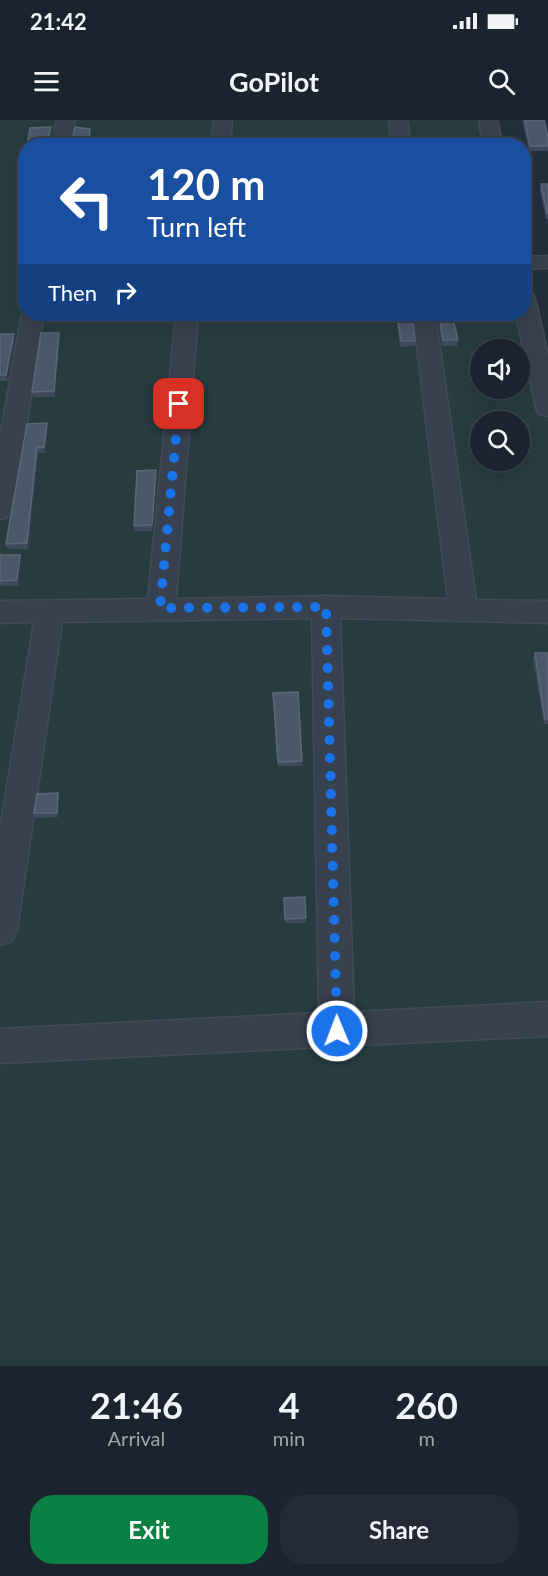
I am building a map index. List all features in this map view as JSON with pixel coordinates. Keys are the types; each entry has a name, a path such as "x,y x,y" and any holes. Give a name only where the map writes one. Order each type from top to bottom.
{"street":[{"path":"63,138 66,120"},
{"path":"221,138 223,120"},
{"path":"398,120 401,138"},
{"path":"488,120 491,138"},
{"path":"531,263 548,262"},
{"path":"0,510 32,321"},
{"path":"160,608 186,321"},
{"path":"425,321 464,609"},
{"path":"529,321 548,408"},
{"path":"326,607 337,1031"},
{"path":"0,612 326,607 548,612"},
{"path":"0,930 50,610"},
{"path":"0,1046 548,1019"}],"green space":[{"path":"0,120 490,120 494,138 18,138 18,321 529,321 548,408 548,1366 0,1366"}],"building":[{"path":"525,120 544,120 548,146 531,146 531,138 528,138"},
{"path":"51,127 48,138 28,138 30,128"},
{"path":"75,127 90,129 89,138 73,138"},
{"path":"541,184 548,184 548,213 547,213"},
{"path":"398,321 413,321 415,341 401,341"},
{"path":"440,321 454,321 458,340 443,340"},
{"path":"41,333 59,333 54,391 32,392"},
{"path":"0,334 14,334 6,375 0,375"},
{"path":"47,423 44,447 37,448 27,543 6,544 27,424"},
{"path":"156,470 152,525 134,526 137,471"},
{"path":"0,555 20,555 17,580 0,581"},
{"path":"535,653 548,653 548,719 545,719"},
{"path":"298,692 302,761 278,762 273,693"},
{"path":"58,793 57,813 34,813 37,794"},
{"path":"305,897 306,918 285,919 284,898"}],"route":[{"path":"179,404 160,608 326,607 337,1031"}]}
